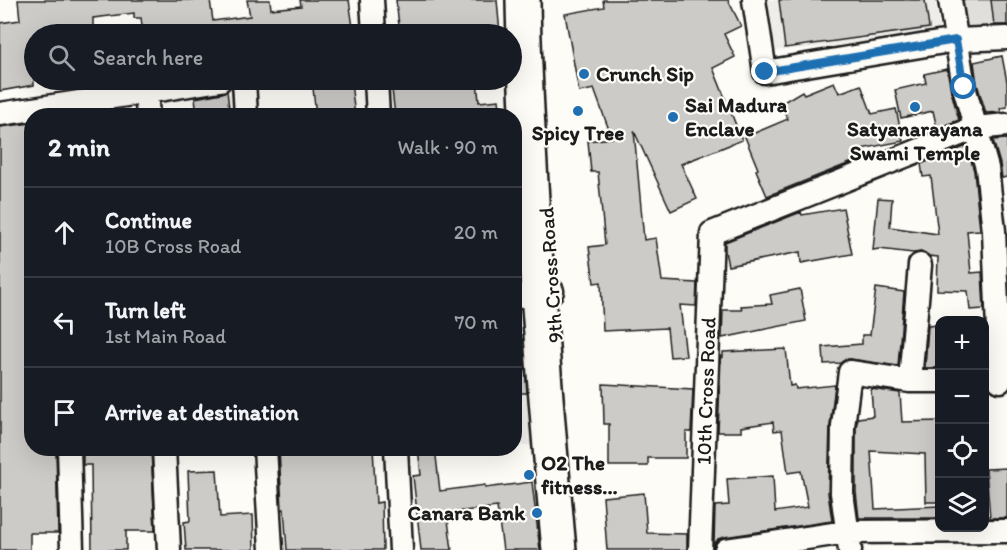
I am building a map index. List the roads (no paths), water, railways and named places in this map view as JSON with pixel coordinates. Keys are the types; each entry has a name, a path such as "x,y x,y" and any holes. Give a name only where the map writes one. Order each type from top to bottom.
{"main road":[{"name":"9th Cross Road","path":"523,0 535,294 559,550"},
{"name":"9th Cross Road","path":"537,0 535,294 572,550"}],"street":[{"path":"372,0 373,24"},
{"path":"754,0 765,72 956,40 1007,38"},
{"path":"950,0 964,87 987,168 994,231 997,382"},
{"path":"68,108 159,90"},
{"path":"245,90 246,108"},
{"path":"377,90 378,108"},
{"path":"147,92 148,108"},
{"path":"0,114 24,112"},
{"path":"975,128 1007,125"},
{"name":"10th Cross Road","path":"700,550 712,233 975,128"},
{"path":"910,381 920,265"},
{"path":"849,541 842,493 843,426 850,372 910,381 935,381"},
{"path":"69,456 72,550"},
{"path":"164,456 169,550"},
{"path":"265,456 271,550"},
{"path":"396,456 401,550"},
{"path":"726,550 1007,531"}],"place":[{"name":"Crunch Sip","path":"584,74"},
{"name":"Satyanarayana Swami Temple","path":"915,107"},
{"name":"Spicy Tree","path":"578,111"},
{"name":"Sai Madura Enclave","path":"673,117"},
{"name":"O2 The fitness...","path":"529,475"},
{"name":"Canara Bank","path":"537,513"}]}
